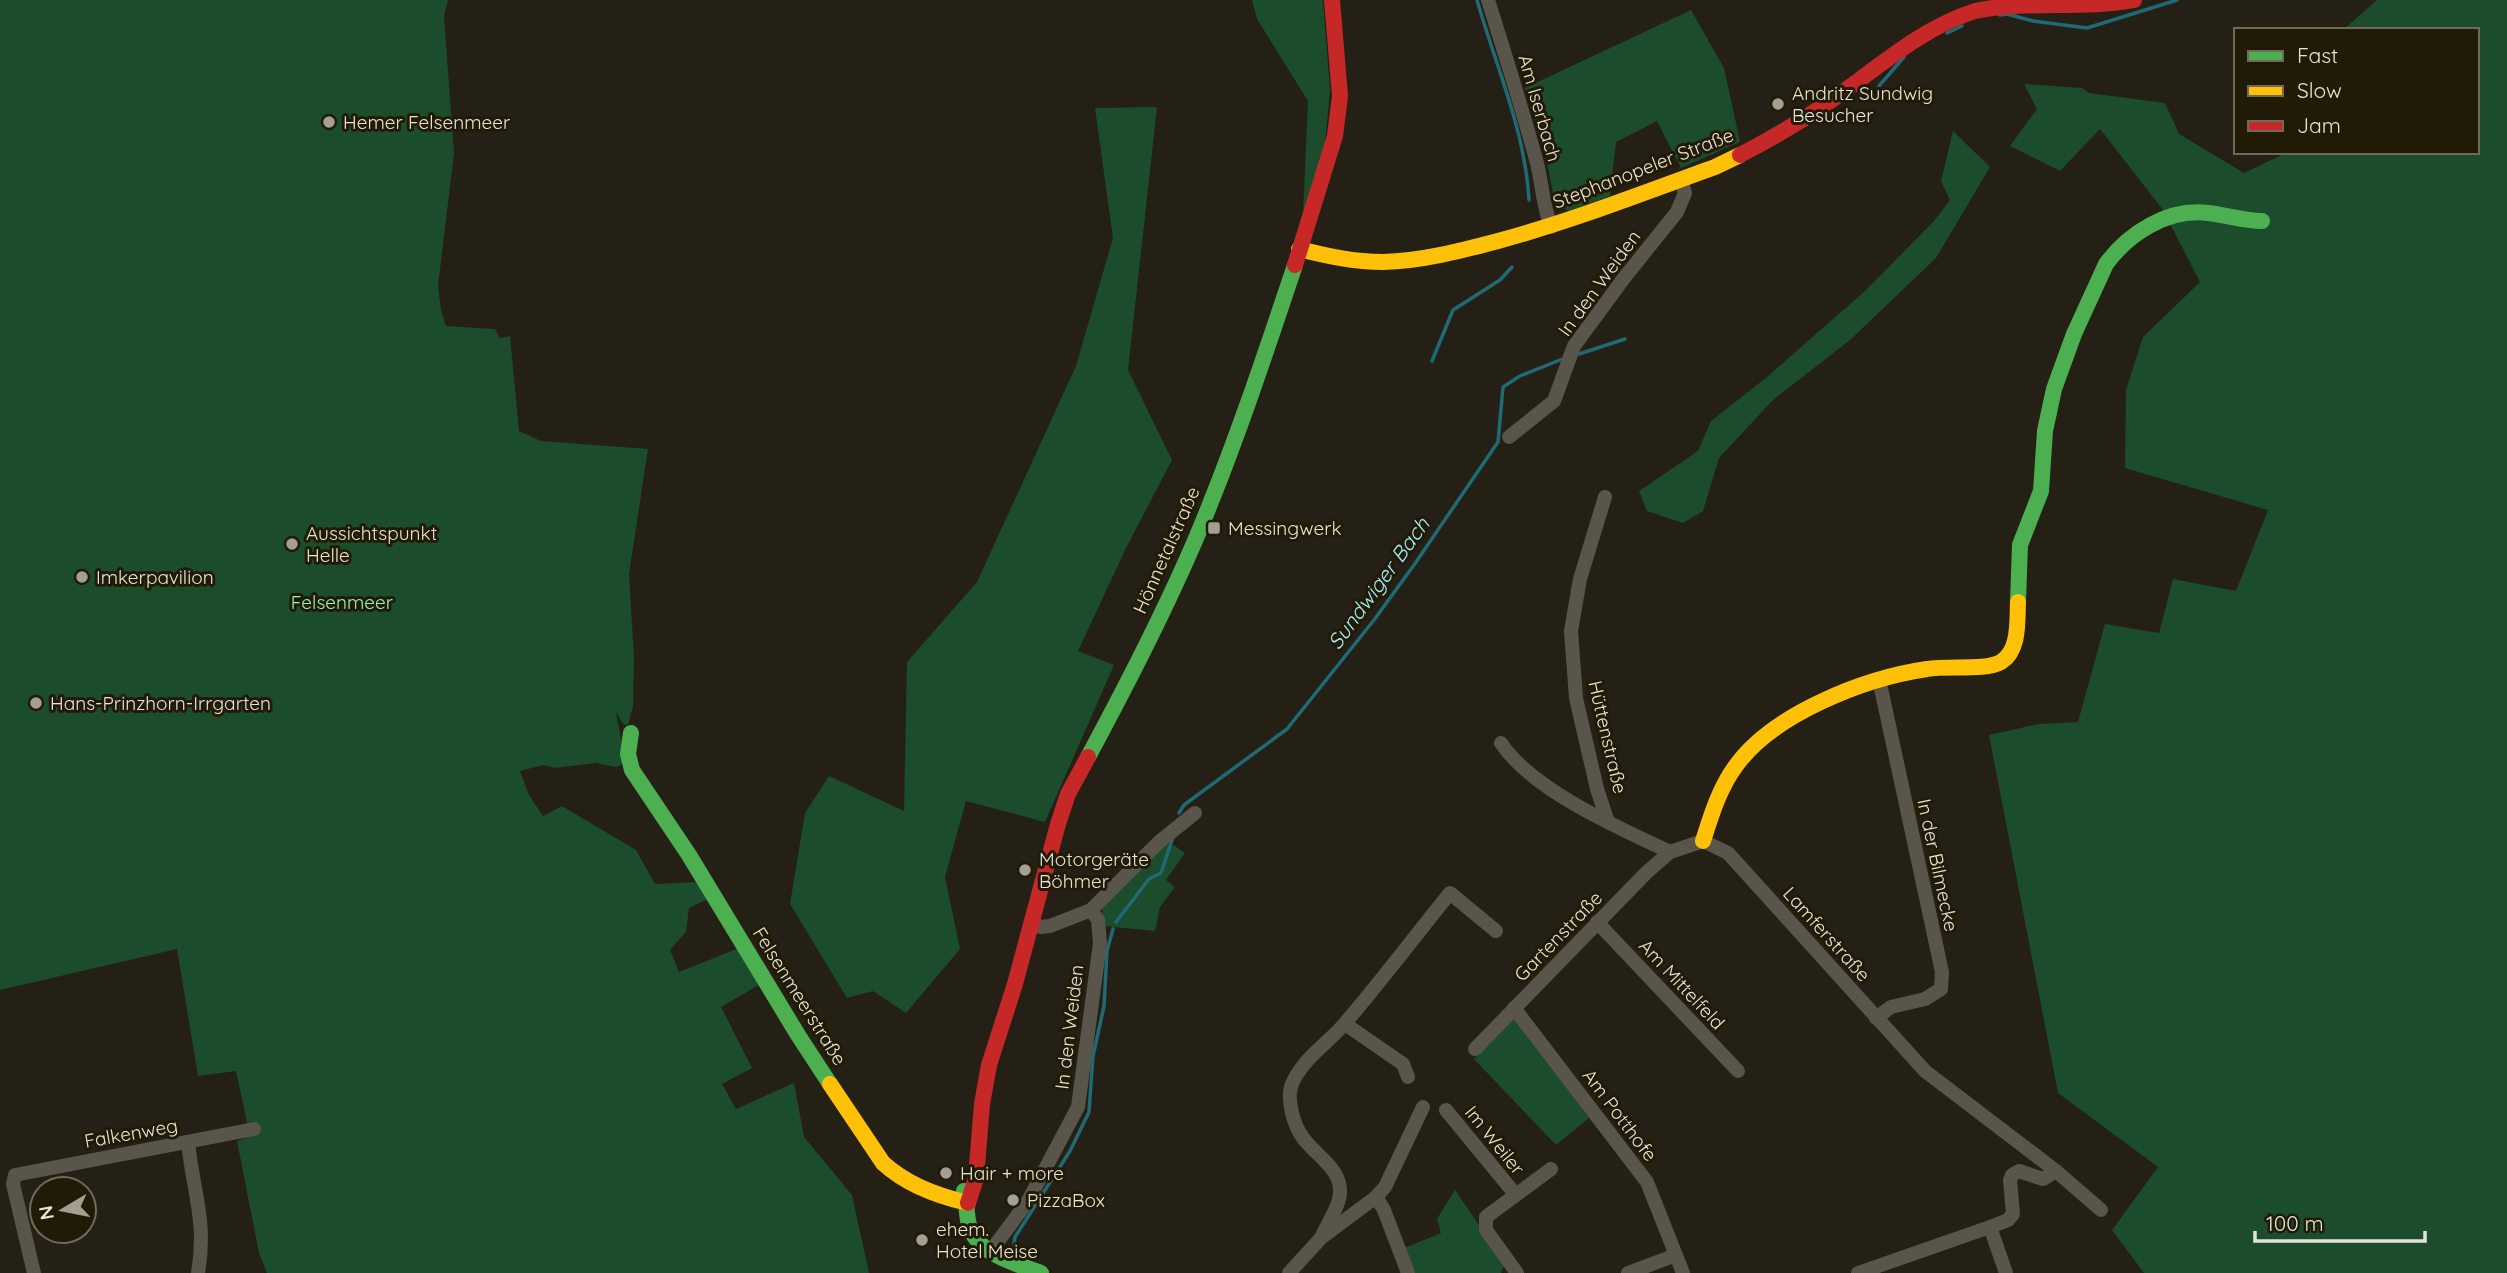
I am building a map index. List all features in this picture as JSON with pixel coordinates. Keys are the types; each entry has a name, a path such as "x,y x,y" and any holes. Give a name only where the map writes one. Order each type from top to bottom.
{"street":[{"name":"Hönnetalstraße","path":"999,1261 972,1232 964,1191 989,1066 1068,794 1138,664 1201,526 1250,401 1300,249 1335,136 1340,96 1332,0"},
{"name":"Am Iserbach","path":"1488,0 1528,131 1551,227"},
{"name":"Stephanopeler Straße","path":"1300,249 1341,259 1402,261 1462,251 1551,227 1681,180 1733,158 1815,112 1904,44 1973,12 2019,2 2109,5 2134,0"},
{"name":"In den Weiden","path":"1509,437 1554,401 1574,346 1677,212 1685,193 1681,180"},
{"path":"1501,743 1511,759 1547,785 1608,822 1670,852 1703,841 1712,815 1737,764 1763,737 1826,701 1879,679 1912,670 1947,665 1978,667 1995,664 2010,654 2015,634 2020,545 2040,491 2049,408 2056,381 2101,274 2115,249 2159,220 2172,215 2202,211 2245,222 2262,221"},
{"name":"Hüttenstraße","path":"1605,497 1580,579 1571,631 1576,698 1597,789 1608,822"},
{"name":"In der Bilmecke","path":"1876,1018 1891,1007 1925,999 1941,989 1941,972 1879,679"},
{"name":"Felsenmeerstraße","path":"631,733 628,754 632,770 689,855 792,1027 883,1163 902,1178 951,1199 968,1203"},
{"path":"1031,923 1041,927 1050,926 1091,910 1159,842 1195,814"},
{"name":"Lamferstraße","path":"1703,841 1728,853 1925,1071 2056,1171 2101,1210"},
{"name":"Gartenstraße","path":"1475,1049 1597,922 1670,852"},
{"path":"1321,1238 1339,1199 1338,1178 1322,1156 1303,1138 1291,1104 1291,1087 1301,1069 1345,1024 1450,893 1496,931"},
{"name":"In den Weiden","path":"999,1261 1078,1107 1100,943 1098,920 1091,910"},
{"name":"Am Mittelfeld","path":"1597,922 1738,1071"},
{"name":"Am Potthofe","path":"1514,1008 1647,1182 1683,1273"},
{"path":"1345,1024 1403,1064 1408,1077"},
{"path":"1289,1273 1321,1238 1376,1197 1385,1187 1423,1107"},
{"name":"Im Weiler","path":"1446,1110 1515,1194"},
{"name":"Falkenweg","path":"34,1273 13,1184 15,1175 254,1129"},
{"path":"188,1142 202,1224 198,1273"},
{"name":"Im Weiler","path":"1517,1273 1486,1230 1486,1217 1551,1169"},
{"path":"1858,1273 2008,1220 2013,1214 2011,1175 2019,1171 2043,1179 2056,1171"},
{"path":"1376,1197 1384,1210 1408,1273"},
{"path":"1990,1227 2006,1273"},
{"path":"1628,1273 1676,1255"},
{"path":"999,1261 1041,1273"}],"green space":[{"name":"Felsenmeer","path":"0,0 448,0 444,16 454,153 438,286 446,326 495,329 500,338 510,336 519,431 541,441 648,449 629,574 634,658 633,706 628,725 623,724 616,712 625,760 615,767 596,763 554,768 543,765 520,771 529,795 543,816 562,806 636,850 655,884 698,882 708,899 689,908 686,932 670,950 679,972 739,948 759,985 721,1007 752,1068 722,1084 736,1109 794,1083 804,1137 852,1195 869,1273 267,1273 259,1253 237,1141 250,1136 236,1071 198,1076 177,949 0,990"},
{"path":"1252,0 1323,0 1330,90 1325,145 1303,215 1308,101 1257,19"},
{"path":"2377,0 2507,0 2507,1273 2144,1273 2112,1230 2158,1167 2058,1093 1989,735 2039,724 2078,722 2105,624 2159,633 2173,579 2236,591 2268,510 2125,468 2126,390 2143,337 2200,282 2163,210 2100,129 2060,171 2010,146 2037,109 2024,84 2082,88 2089,93 2165,103 2179,134 2244,173 2284,154 2479,154 2479,28 2345,28"},
{"path":"1691,10 1724,68 1740,142 1681,168 1657,121 1616,142 1610,196 1569,211 1555,204 1548,166 1525,88"},
{"path":"1157,107 1128,370 1172,460 1125,550 1078,651 1114,665 1045,822 966,801 945,877 960,949 906,1013 873,991 847,998 790,904 805,813 829,776 904,811 907,662 977,582 1076,366 1113,238 1095,108"},
{"path":"1953,131 1990,167 1936,258 1850,340 1773,400 1719,458 1703,511 1683,523 1647,511 1639,491 1698,451 1711,421 1767,377 1865,291 1934,221 1950,200 1941,181"},
{"path":"1166,843 1185,853 1166,880 1175,887 1160,907 1155,931 1104,926 1102,908"},
{"path":"1514,1015 1589,1118 1556,1145 1474,1059"},
{"path":"1455,1190 1505,1263 1501,1273 1411,1273 1402,1249 1441,1233 1437,1219"}],"waterway":[{"path":"1477,0 1516,124 1529,200"},
{"name":"Sundwiger Bach","path":"2000,15 2087,28 2177,0"},
{"name":"Sundwiger Bach","path":"1947,33 1962,26"},
{"name":"Sundwiger Bach","path":"1879,86 1904,57"},
{"name":"Sundwiger Bach","path":"1432,361 1453,310 1500,280 1512,267"},
{"name":"Sundwiger Bach","path":"1579,354 1625,339"},
{"name":"Sundwiger Bach","path":"1179,813 1184,805 1287,729 1374,620 1498,442 1503,387 1520,376 1565,358"},
{"name":"Sundwiger Bach","path":"1116,922 1149,879 1161,873 1173,837"},
{"name":"Sundwiger Bach","path":"1013,1250 1015,1237 1070,1151 1089,1112 1093,1056 1104,1006 1107,951 1113,929"}],"traffic: fast":[{"path":"2018,602 2020,545 2041,491 2045,431 2054,389 2074,334 2106,264 2138,233 2178,215 2208,213 2262,221"},
{"path":"1088,757 1148,642 1202,524 1239,428 1295,265"},
{"path":"631,733 628,754 632,770 689,855 830,1084"},
{"path":"964,1191 969,1225 980,1244 1009,1261 1041,1273"}],"traffic: slow":[{"path":"1299,249 1372,262 1441,255 1580,216 1715,167 1740,155"},
{"path":"1703,841 1729,775 1751,748 1772,731 1822,702 1876,681 1927,669 1985,666 2001,662 2012,650 2014,643 2018,602"},
{"path":"830,1084 883,1163 892,1171 923,1189 968,1203"}],"traffic: jam":[{"path":"1295,265 1335,136 1340,96 1332,0"},
{"path":"1740,155 1801,121 1902,48 1956,18 1994,8 2134,0"},
{"path":"968,1203 976,1178 982,1104 989,1065 1015,984 1058,824 1068,794 1088,757"}],"place":[{"name":"Andritz Sundwig Besucher","path":"1778,104"},
{"name":"Hemer Felsenmeer","path":"329,122"},
{"name":"Messingwerk","path":"1214,528"},
{"name":"Aussichtspunkt Helle","path":"292,544"},
{"name":"Imkerpavilion","path":"82,577"},
{"name":"Hans-Prinzhorn-Irrgarten","path":"36,703"},
{"name":"Motorgeräte Böhmer","path":"1025,870"},
{"name":"Hair + more","path":"946,1173"},
{"name":"PizzaBox","path":"1013,1200"},
{"name":"ehem. Hotel Meise","path":"922,1240"}]}
